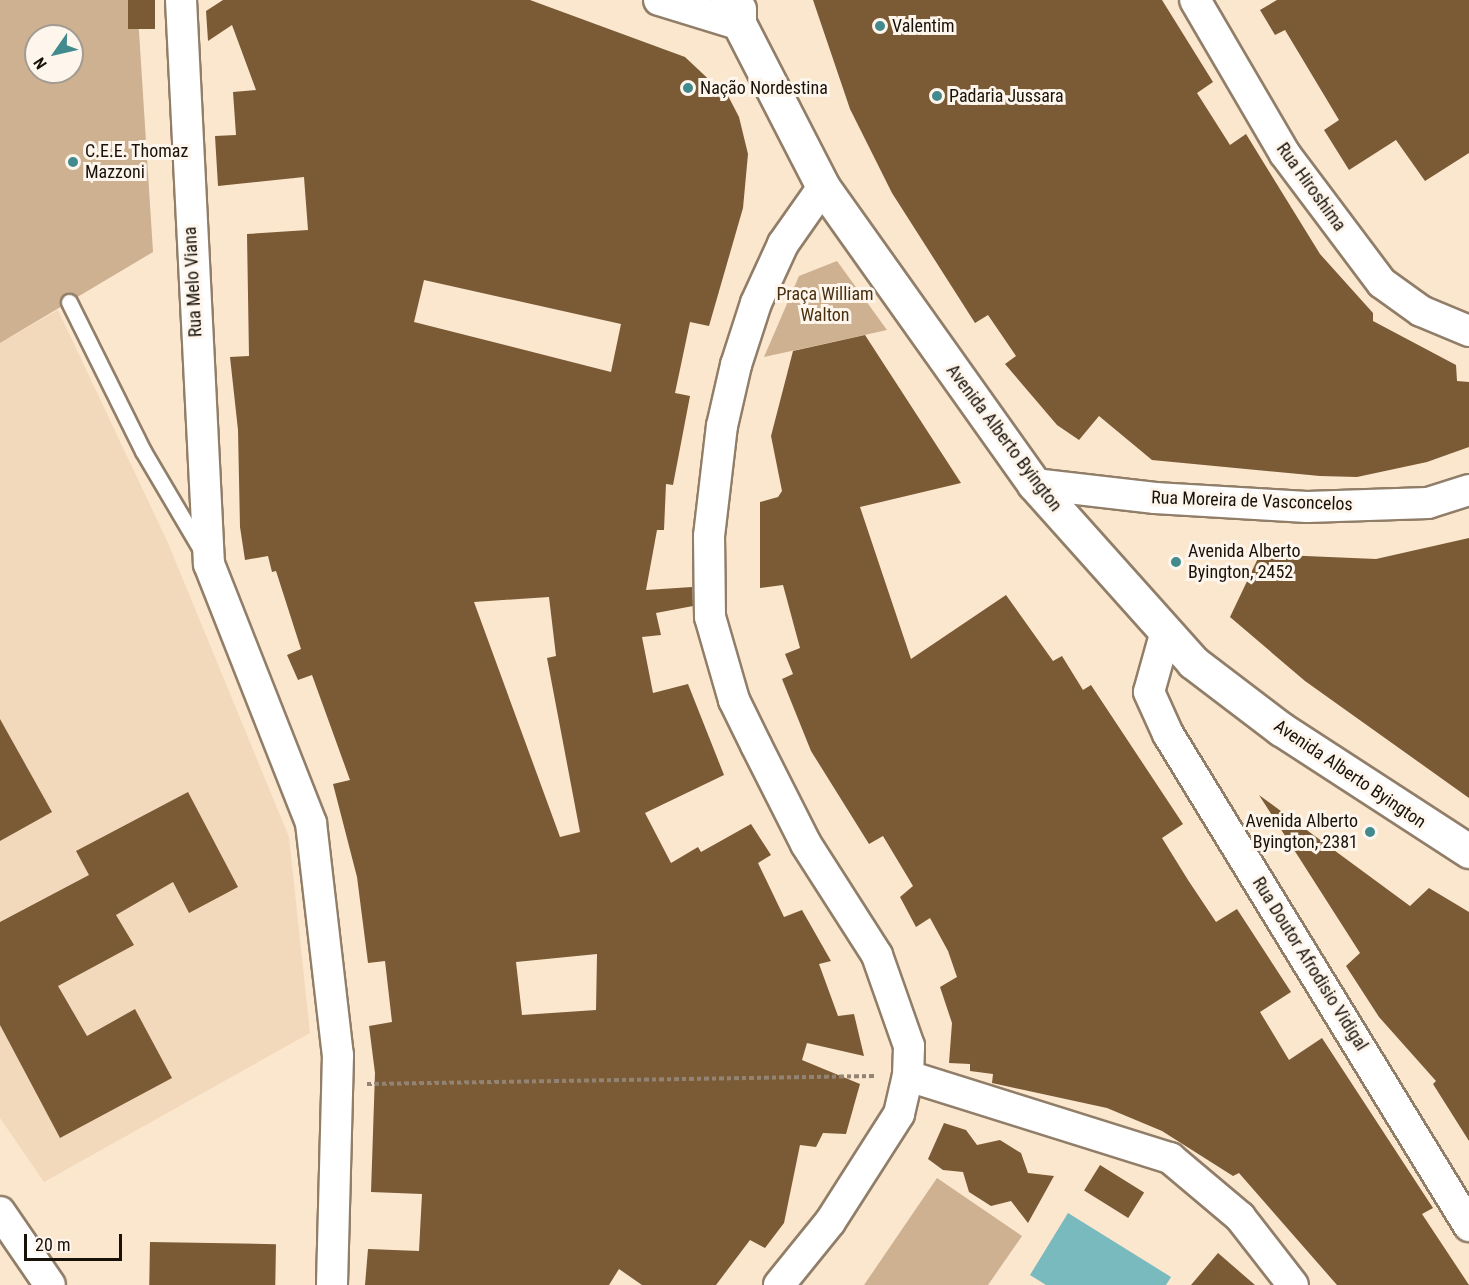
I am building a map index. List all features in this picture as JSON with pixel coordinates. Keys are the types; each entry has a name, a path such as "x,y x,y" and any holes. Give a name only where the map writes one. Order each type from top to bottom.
{"street":[{"name":"Rua Melo Viana","path":"181,0 209,564 311,822 339,1085 332,1285"},
{"path":"659,0 737,8"},
{"name":"Rua Hiroshima","path":"1195,0 1286,154 1382,283 1421,311 1469,331"},
{"name":"Avenida Alberto Byington","path":"737,8 823,187 1034,484 1193,662 1281,729 1469,851"},
{"path":"779,1285 830,1222 899,1114 909,1076 909,1046 878,956 806,844 756,746 734,700 710,617 709,536 722,426 736,365 756,303 783,244 823,187"},
{"name":"Rua Moreira de Vasconcelos","path":"1034,484 1155,498 1307,507 1428,503 1469,490"},
{"name":"Rua Doutor Afrodisio Vidigal","path":"1166,632 1149,692 1168,734 1469,1226"},
{"path":"909,1076 1170,1158 1240,1217 1293,1285"},
{"path":"0,1212 50,1285"}],"lane":[{"path":"69,302 143,451 209,564"}],"path":[{"path":"339,1085 909,1076"}],"shaded area":[{"path":"58,310 168,543 289,837 310,1033 44,1182 0,1118 0,343"}],"green space":[{"name":"C.E.E. Thomaz Mazzoni","path":"0,0 137,0 153,252 0,343"},
{"name":"Praça William Walton","path":"837,261 887,330 764,357 799,276"},
{"path":"937,1178 1022,1236 988,1285 864,1285"}],"water":[{"path":"1068,1213 1171,1277 1166,1285 1046,1285 1030,1275"}],"building":[{"path":"128,0 155,0 155,29 128,29"},
{"path":"223,0 530,0 685,57 719,89 723,86 739,117 748,154 743,208 709,326 690,322 675,393 690,396 673,485 666,484 664,530 657,530 646,590 692,587 693,606 656,613 661,635 642,637 653,693 688,684 724,775 645,813 671,863 698,847 701,852 751,824 771,855 758,863 784,917 802,910 831,961 819,964 838,1016 854,1014 864,1056 807,1043 802,1060 860,1084 846,1134 823,1133 816,1147 800,1145 784,1223 765,1248 750,1240 716,1285 642,1285 619,1269 609,1285 365,1285 368,1249 419,1251 422,1194 371,1192 375,1073 369,1026 392,1022 385,961 368,963 357,877 333,784 350,780 312,675 298,680 287,655 301,649 276,571 272,572 268,556 245,560 240,527 238,430 230,357 249,356 247,234 308,230 304,177 218,186 215,136 236,135 233,92 256,90 232,25 208,41 206,11","holes":["424,280 621,324 611,372 414,322","549,597 556,656 547,658 580,832 560,837 474,602","597,954 596,1010 522,1015 516,962"]},
{"path":"813,0 1162,0 1213,82 1197,93 1230,145 1246,134 1320,254 1373,313 1373,321 1456,365 1457,381 1469,382 1469,447 1427,462 1357,477 1320,476 1152,460 1099,416 1079,440 1057,425 1005,364 1016,356 988,315 975,323 892,193 850,109"},
{"path":"1277,0 1469,0 1469,153 1425,181 1396,140 1349,170 1324,130 1339,120 1285,30 1275,35 1260,10"},
{"path":"865,335 961,483 860,507 911,659 1006,595 1053,661 1062,656 1083,690 1091,685 1183,824 1162,838 1188,880 1216,922 1237,909 1291,992 1260,1012 1289,1060 1322,1038 1433,1208 1422,1214 1469,1285 1337,1285 1239,1173 1233,1176 1162,1131 1107,1108 992,1083 993,1074 970,1071 970,1064 949,1063 952,1023 940,987 957,977 948,951 930,918 916,927 900,897 913,886 883,836 869,844 811,751 782,679 793,674 785,654 800,648 783,585 760,588 760,502 778,497 782,491 771,436 793,351"},
{"path":"1469,538 1469,798 1305,681 1230,617 1260,554 1376,559"},
{"path":"0,719 52,812 0,841"},
{"path":"188,792 238,887 189,913 173,882 116,915 134,945 58,986 87,1036 135,1009 172,1078 60,1138 0,1025 0,922 89,875 76,851"},
{"path":"1259,795 1410,906 1429,888 1469,912 1469,1141 1433,1084 1436,1081 1379,1017 1346,966 1360,953"},
{"path":"944,1123 966,1130 977,1145 1000,1140 1021,1153 1028,1173 1054,1176 1028,1223 1011,1201 991,1206 969,1192 963,1172 943,1170 928,1159"},
{"path":"1100,1165 1144,1193 1128,1218 1084,1190"},
{"path":"150,1242 276,1244 275,1285 149,1285"},
{"path":"1218,1253 1255,1285 1191,1285"}],"place":[{"name":"Valentim","path":"880,26"},
{"name":"Nação Nordestina","path":"688,88"},
{"name":"Padaria Jussara","path":"937,96"},
{"name":"C.E.E. Thomaz Mazzoni","path":"73,162"},
{"name":"Avenida Alberto Byington, 2452","path":"1176,562"},
{"name":"Avenida Alberto Byington, 2381","path":"1370,832"}]}
